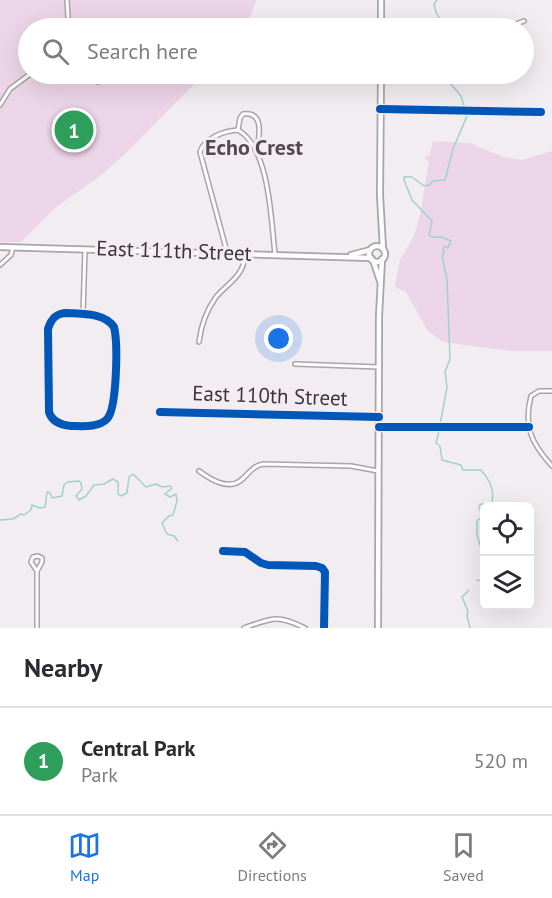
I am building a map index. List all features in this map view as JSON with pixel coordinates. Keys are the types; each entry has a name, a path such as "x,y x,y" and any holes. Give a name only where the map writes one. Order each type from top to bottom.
{"main road":[{"path":"381,0 381,18"},
{"path":"378,628 380,282 382,259 385,254 381,234 381,84"},
{"path":"380,282 372,259 372,248 381,234"},
{"path":"372,248 378,246 383,249"},
{"name":"East 111th Street","path":"0,247 227,252 349,256 372,259"},
{"name":"East 111th Street","path":"349,256 372,248"},
{"path":"372,259 382,259"}],"street":[{"path":"68,0 68,17"},
{"path":"0,105 10,89 18,82"},
{"path":"380,109 541,112"},
{"path":"238,130 243,114 256,116 260,127 257,154"},
{"path":"227,252 200,152 204,144 213,138 231,130 238,130 251,141 269,192 275,254"},
{"path":"0,265 11,255 13,247"},
{"path":"83,314 85,249"},
{"path":"199,342 207,313 220,293 239,274 244,265 245,253"},
{"path":"60,314 83,314 106,319 114,327 114,403 111,413 102,422 90,426 73,426 56,422 49,412 48,329 51,321 60,314"},
{"path":"295,364 379,367"},
{"path":"552,391 540,391 531,396 529,427 533,443 552,466"},
{"name":"East 110th Street","path":"160,412 378,417"},
{"path":"379,427 529,427"},
{"path":"199,471 217,482 232,484 239,482 257,465 263,464 351,466 378,471"},
{"path":"223,551 245,552 268,565 322,568 325,572 324,628"},
{"path":"37,571 31,562 33,557 38,556 42,558 42,562 37,571 37,628"},
{"path":"244,628 278,618 305,628"}],"shaded area":[{"path":"0,0 257,0 249,18 18,18 18,84 194,84 127,152 100,176 55,208 21,242 0,242"},
{"path":"433,141 470,143 503,157 522,160 552,151 552,351 510,351 443,342 427,330 406,292 395,287 400,260 414,236 420,215 429,161 424,158 430,154"}],"waterway":[{"path":"437,0 434,4 439,18"},
{"path":"440,425 447,387 445,372 450,359 447,280 442,256 443,249 445,246 448,248 451,241 429,235 432,221 412,200 404,177 412,177 424,186 433,181 445,180 453,149 467,116 461,96 451,84"},
{"path":"439,431 436,443 440,446 442,460 461,465 463,470 481,470 491,486 493,495 491,505 481,504 479,506 482,517 477,521 477,535 483,556"},
{"path":"0,520 24,515 31,510 32,505 45,507 47,492 52,498 62,496 64,485 68,482 79,481 81,483 82,489 76,496 79,500 86,496 94,485 104,484 113,479 118,482 118,494 121,496 127,493 129,477 133,474 146,487 156,484 172,488 165,494 170,497 176,494 177,501 173,515 162,523 167,534 174,536 178,541"},
{"path":"469,590 462,597 468,611 470,628"}],"cycle path":[{"path":"380,109 541,112"},
{"path":"67,313 99,317 110,322 114,327 116,361 113,403 107,419 95,425 64,425 55,421 49,412 48,329 54,317 67,313"},
{"path":"160,412 379,417"},
{"path":"379,427 529,427"},
{"path":"223,551 245,552 268,565 322,568 325,572 324,628"}],"place":[{"name":"Central Park","path":"74,130"}],"district":[{"name":"Echo Crest","path":"254,147"}]}
